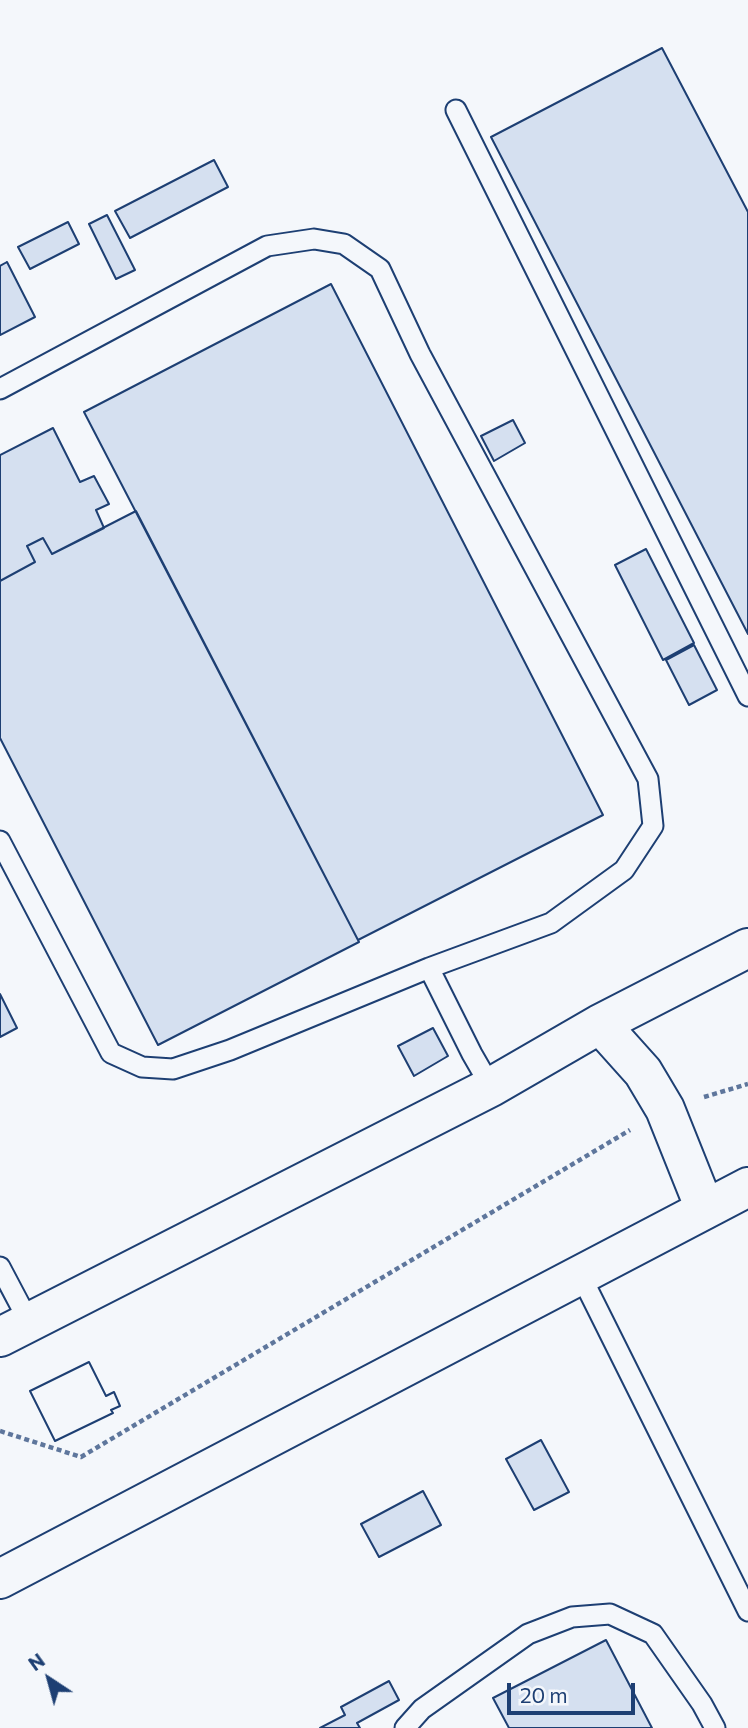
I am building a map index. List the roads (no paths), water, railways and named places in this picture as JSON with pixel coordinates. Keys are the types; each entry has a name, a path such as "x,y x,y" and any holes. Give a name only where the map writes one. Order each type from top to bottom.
{"street":[{"path":"14,1330 491,1087 600,1024 748,948"},
{"path":"600,1024 643,1072 665,1109 705,1209"},
{"path":"0,1579 748,1187"}],"lane":[{"path":"456,110 748,696"},
{"path":"0,389 267,246 314,239 344,244 380,269 420,354 648,779 653,827 624,870 551,923 429,968 230,1050 173,1069 142,1067 111,1054 0,841"},
{"path":"429,968 491,1087"},
{"path":"0,1267 14,1330"},
{"path":"580,1274 748,1611"},
{"path":"405,1728 422,1709 528,1634 572,1617 610,1614 653,1634 702,1704 715,1728"}]}
